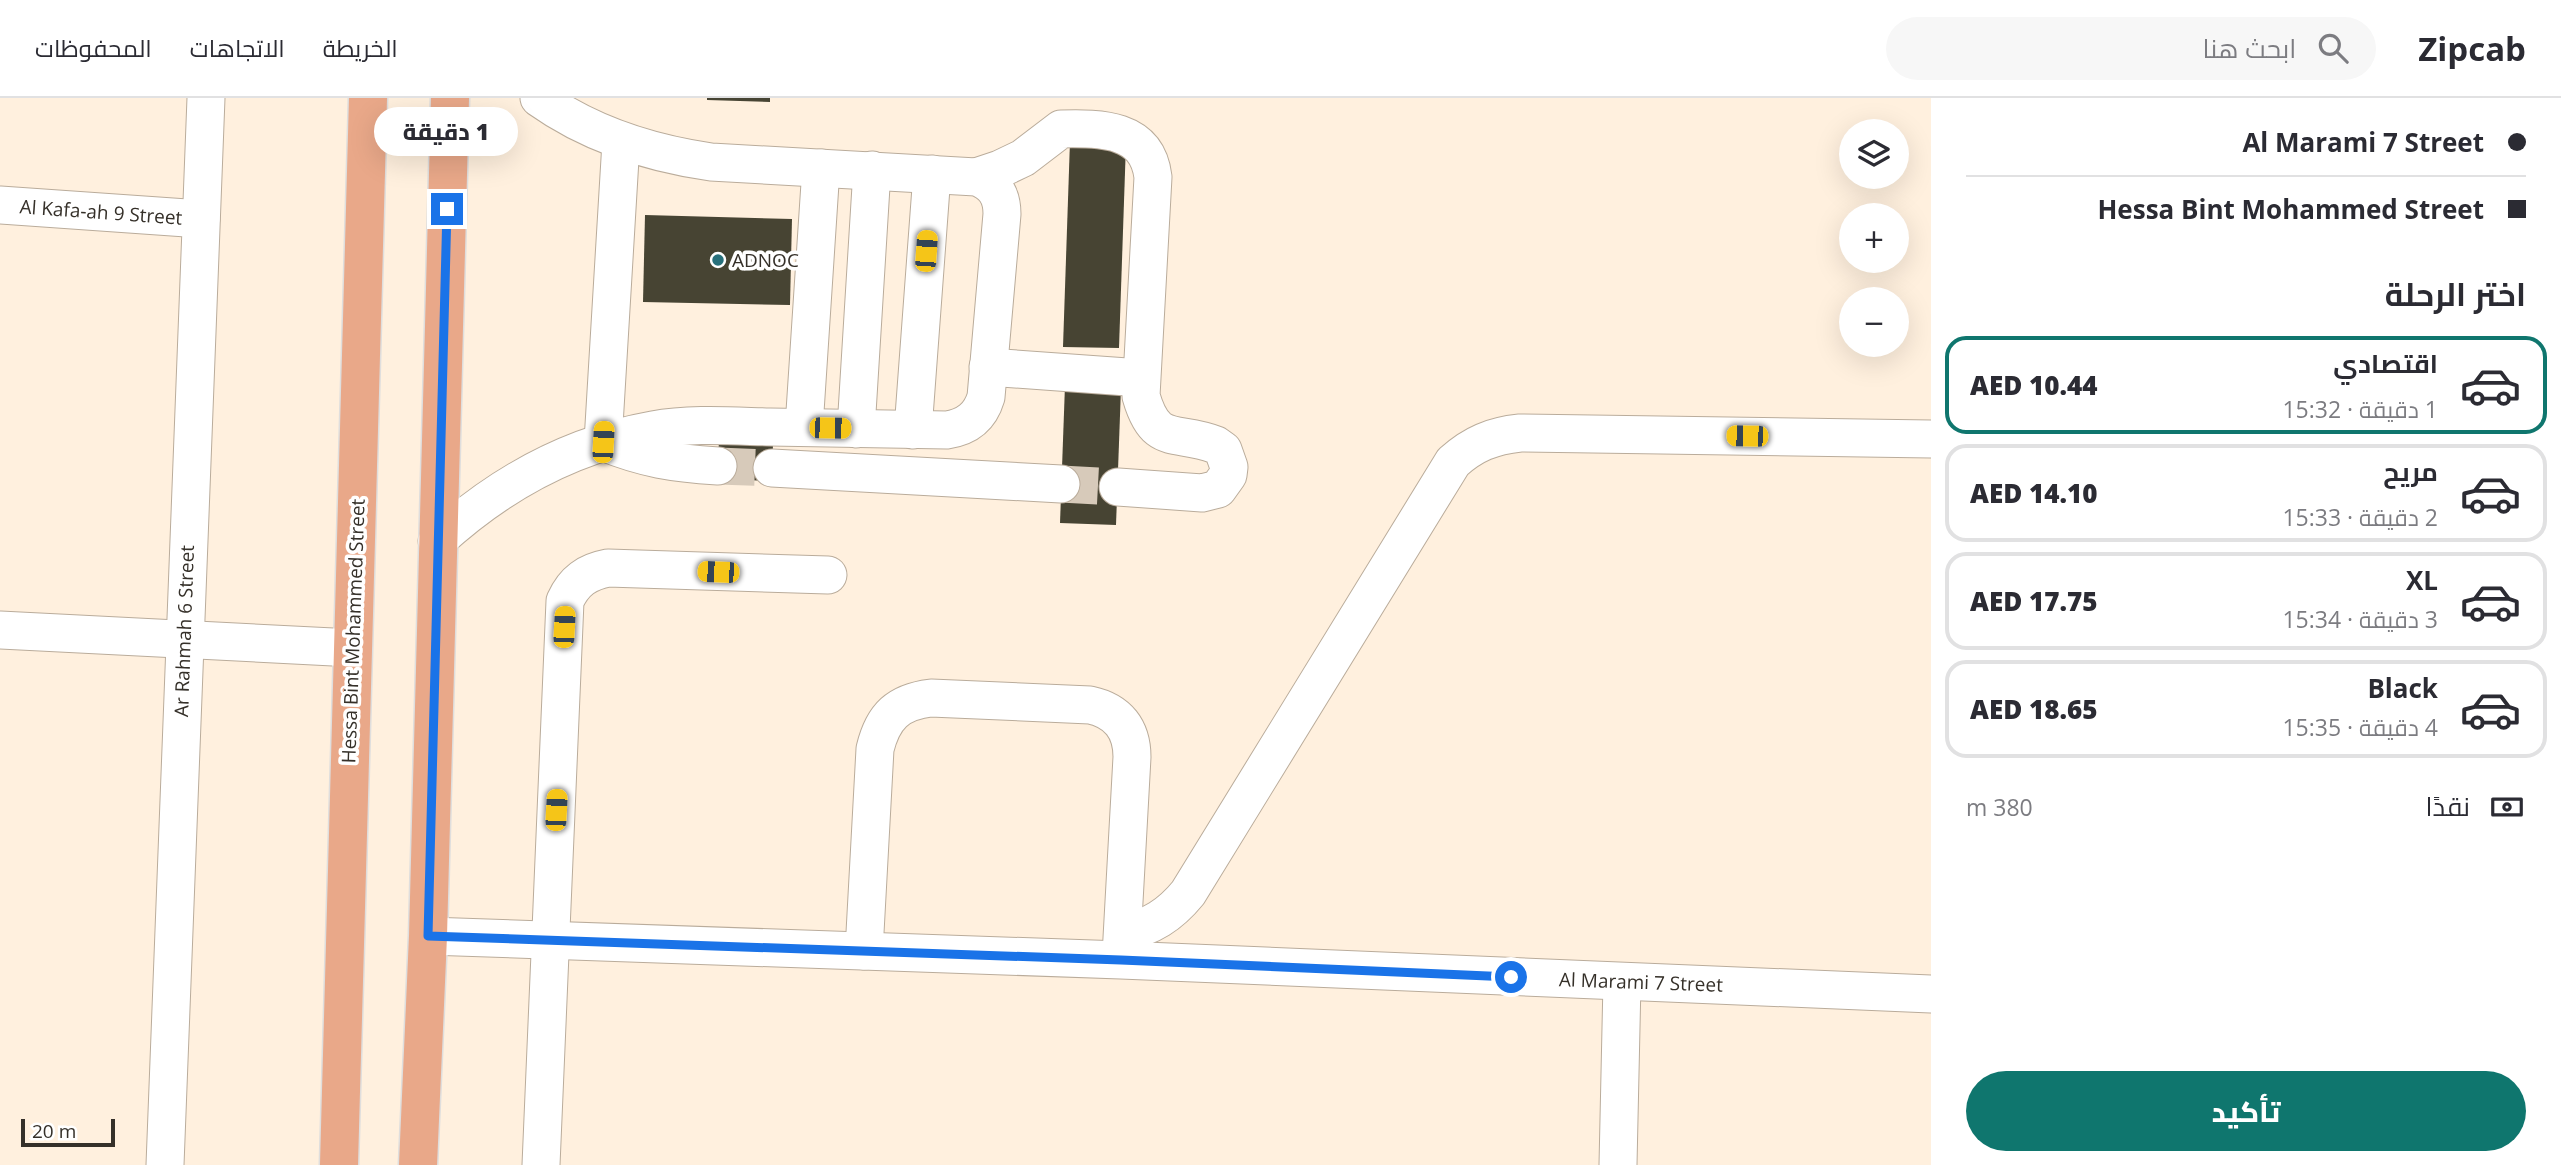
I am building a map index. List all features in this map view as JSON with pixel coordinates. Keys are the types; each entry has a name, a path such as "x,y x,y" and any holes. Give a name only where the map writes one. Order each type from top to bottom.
{"main road":[{"name":"Hessa Bint Mohammed Street","path":"340,1165 368,98"},
{"path":"418,1165 428,936 450,98"},
{"path":"422,1075 443,1165"}],"street":[{"name":"Ar Rahmah 6 Street","path":"165,1165 206,98"},
{"path":"539,98 579,123 621,142 677,157 712,162 976,177 1023,158 1063,113 1129,137 1144,150 1152,167 1141,396 1151,421 1160,432 1216,445 1223,450 1229,467 1224,483 1210,492 1118,487"},
{"path":"603,442 621,142"},
{"path":"804,428 821,168"},
{"path":"856,429 872,170"},
{"path":"913,430 932,174"},
{"path":"438,541 482,503 522,476 553,460 603,442 655,429 690,425 947,430 968,424 982,408 1002,204 993,186 976,177"},
{"name":"Al Kafa-ah 9 Street","path":"0,205 201,219"},
{"path":"988,367 1141,379"},
{"path":"1154,490 1160,432"},
{"path":"1122,947 1178,905 1188,893 1453,462 1468,449 1486,440 1520,433 1931,439"},
{"path":"603,442 663,462 718,466"},
{"path":"772,468 1061,484"},
{"path":"541,1165 565,601 574,584 594,571 608,568 828,575"},
{"path":"0,630 352,648"},
{"path":"864,951 874,749 878,733 887,718 899,707 915,700 931,698 1090,705 1102,707 1122,722 1132,745 1122,947"},
{"name":"Al Marami 7 Street","path":"428,936 864,951 1122,947 1622,982 1931,994"},
{"path":"1618,1165 1622,982"}],"building":[{"path":"770,98 770,102 707,100"},
{"path":"1070,141 1126,143 1119,348 1063,347"},
{"name":"ADNOC","path":"645,215 792,219 790,305 643,302"},
{"path":"1065,385 1121,388 1116,525 1060,523"},
{"path":"719,440 773,442 772,481 717,479"}],"tunnel":[{"path":"718,466 772,468"},
{"path":"1061,484 1118,487"}],"place":[{"name":"ADNOC","path":"718,260"}],"route":[{"path":"447,209 428,936 1121,960 1511,977"}]}
